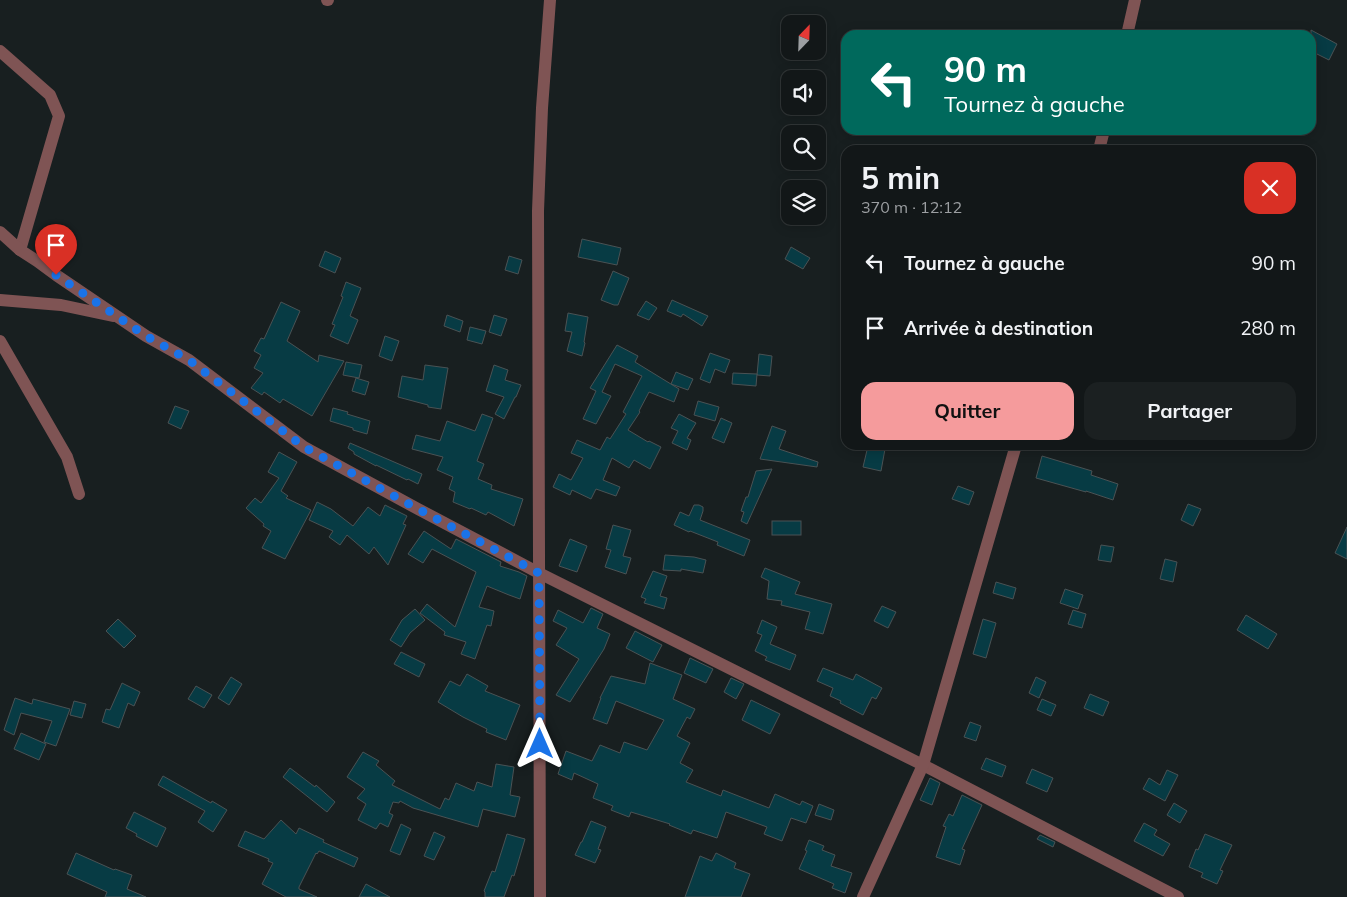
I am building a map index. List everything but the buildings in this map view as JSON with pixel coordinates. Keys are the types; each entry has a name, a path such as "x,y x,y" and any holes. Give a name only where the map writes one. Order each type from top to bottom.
{"street":[{"path":"540,897 538,211 542,108 550,0"},
{"path":"1128,30 1135,0"},
{"path":"0,50 50,95 59,116 20,250"},
{"path":"0,232 20,250 146,336 189,360 304,447 539,573 923,765 1178,897"},
{"path":"0,300 61,305 120,318"},
{"path":"0,341 67,457 79,494"},
{"path":"863,897 923,765 1015,450"}],"route":[{"path":"56,275 146,336 189,360 304,447 539,573 540,744"}]}
